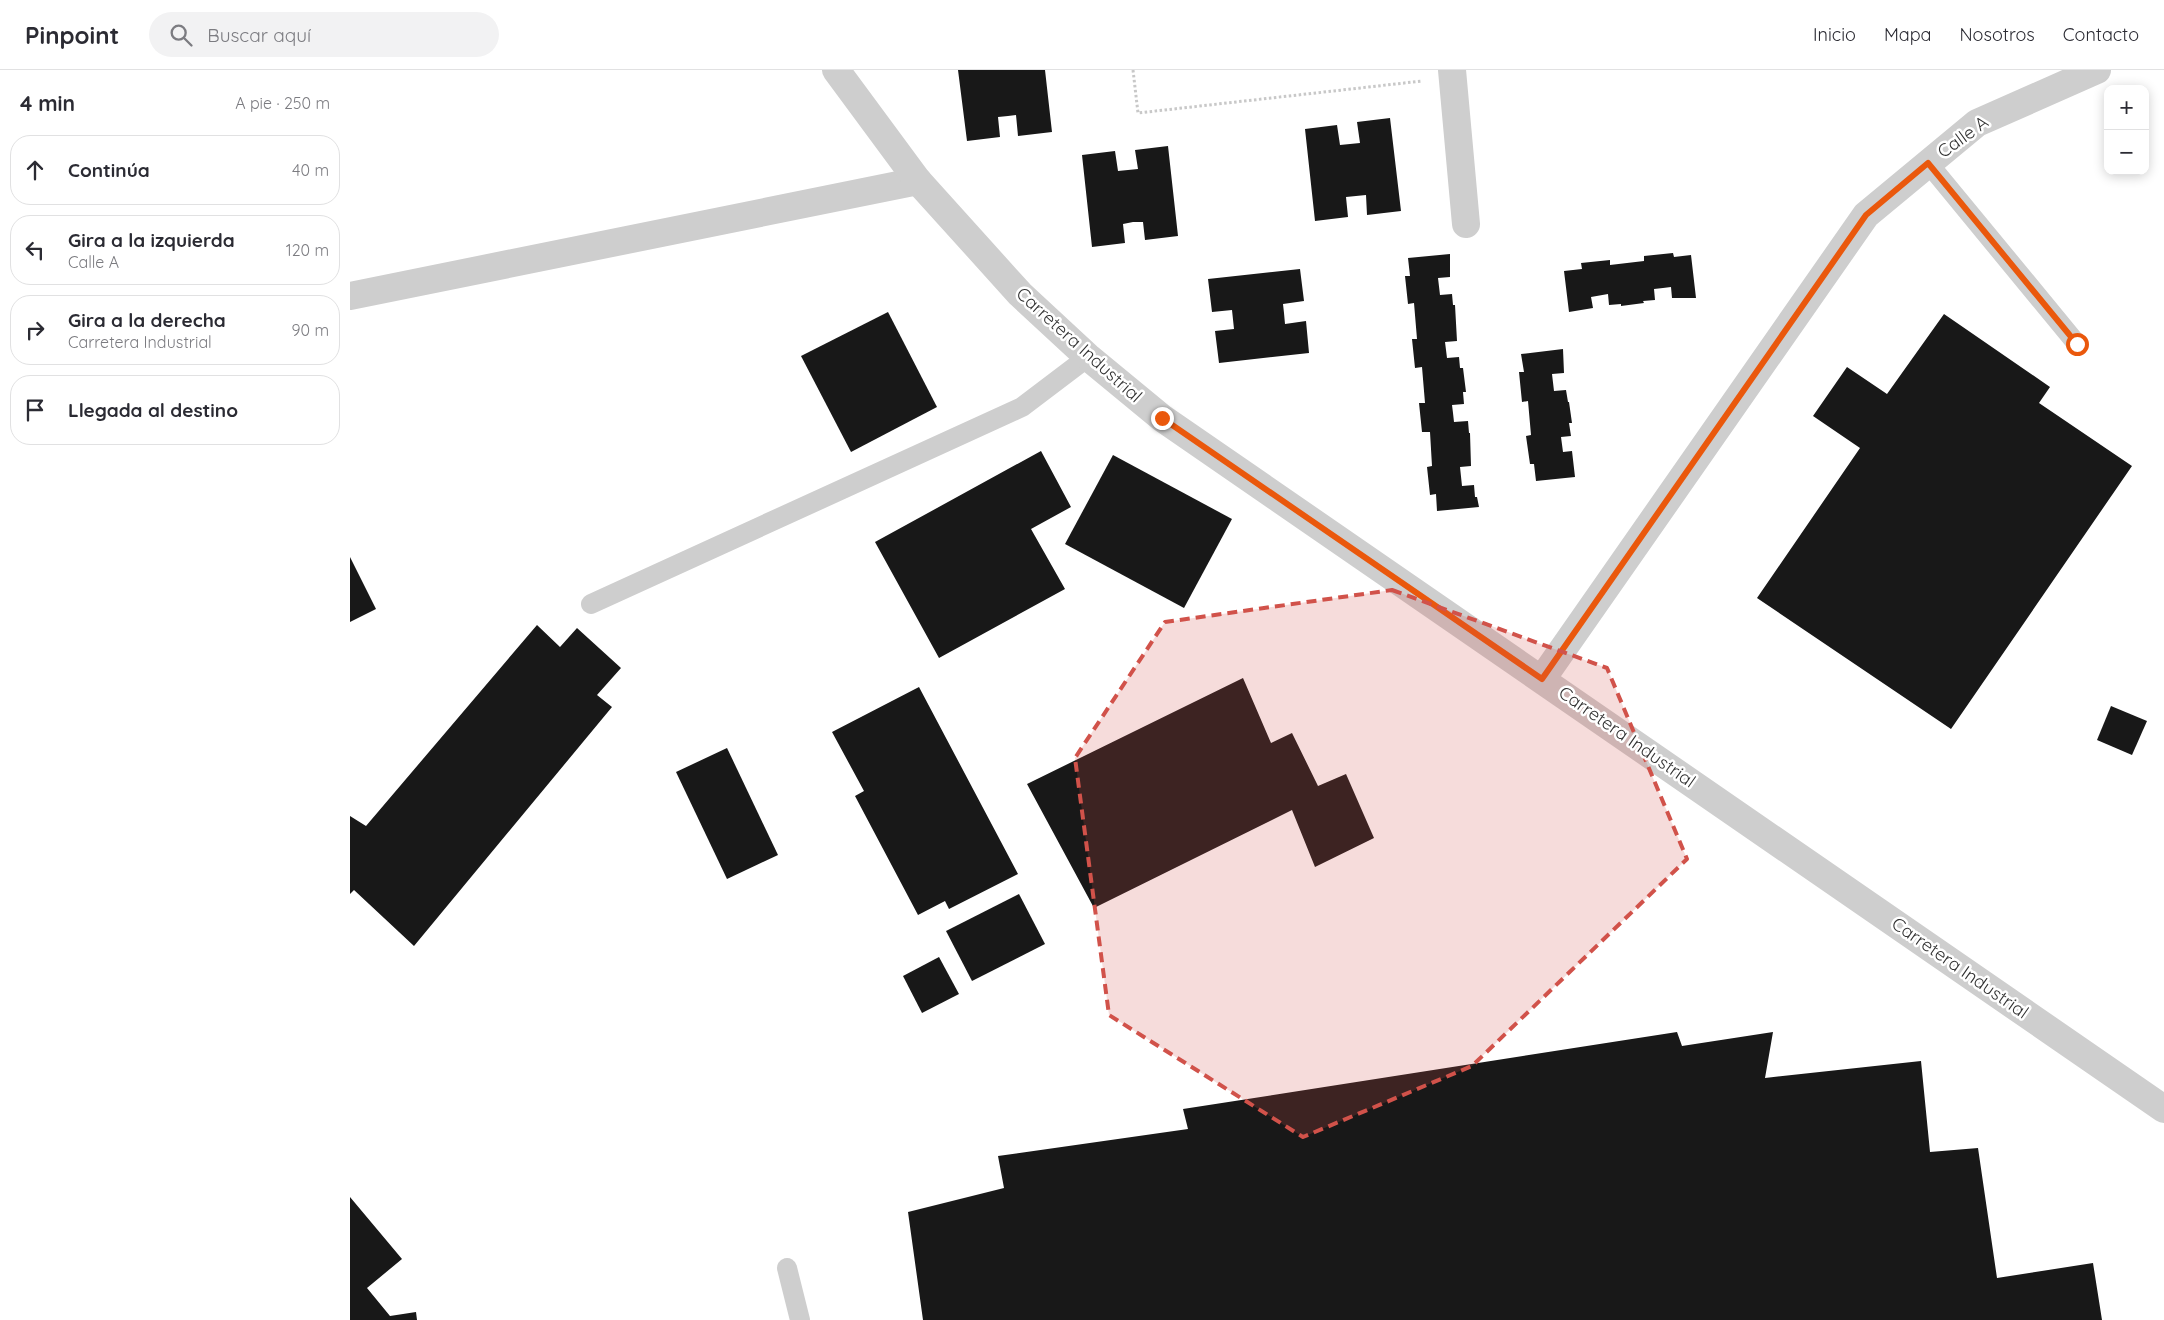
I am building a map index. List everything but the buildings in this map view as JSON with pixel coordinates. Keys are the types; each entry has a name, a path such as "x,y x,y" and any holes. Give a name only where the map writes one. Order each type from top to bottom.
{"street":[{"name":"Carretera Industrial","path":"836,70 918,181 1020,294 1088,357 1162,418 2164,1109"},
{"name":"Calle A","path":"1542,679 1866,215 1977,123 2097,70"},
{"path":"1452,74 1466,224"},
{"path":"350,296 918,181"}],"lane":[{"path":"1928,163 2077,344"},
{"path":"591,604 1022,407 1088,357"},
{"path":"787,1268 800,1320"}],"path":[{"path":"1134,70 1138,113 1452,74"}],"highlighted area":[{"path":"1392,590 1607,668 1687,859 1472,1066 1303,1137 1109,1015 1075,758 1165,622"}],"route":[{"path":"1162,418 1542,679 1866,215 1928,163 2077,344"}]}
